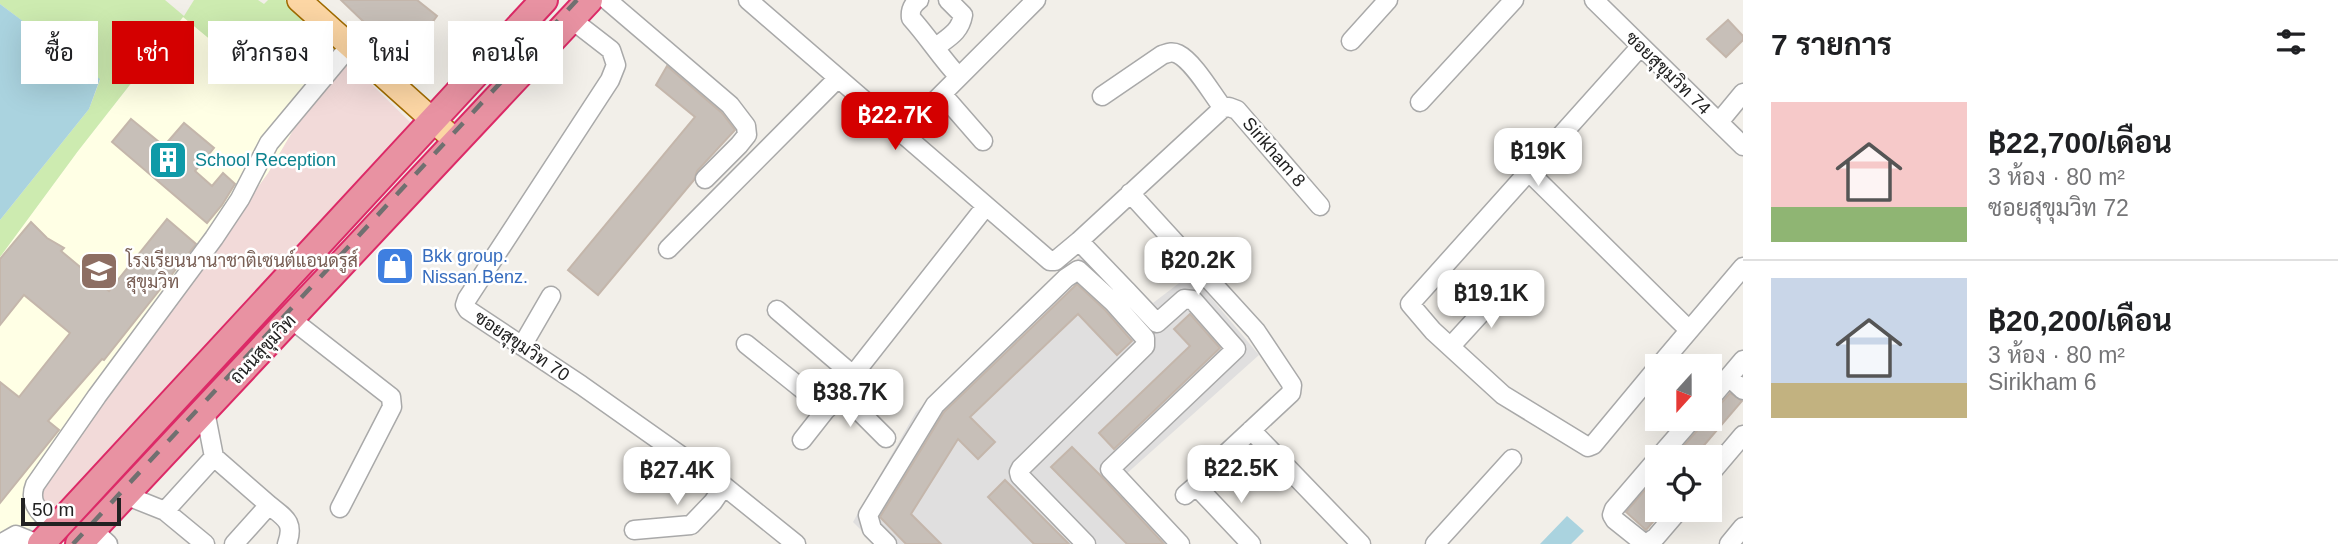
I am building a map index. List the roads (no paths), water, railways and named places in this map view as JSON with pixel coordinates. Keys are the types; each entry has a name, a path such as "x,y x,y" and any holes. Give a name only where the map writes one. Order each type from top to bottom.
{"highway":[{"name":"ถนนสุขุมวิท","path":"45,539 544,0"},
{"name":"ถนนสุขุมวิท","path":"93,539 125,495 580,9"}],"main road":[{"path":"299,0 347,45"},
{"path":"391,84 456,141"}],"street":[{"path":"607,0 730,105 746,126 747,135 705,179"},
{"path":"748,0 986,206 802,440"},
{"path":"919,0 914,4 911,18 936,47 939,57 959,77"},
{"path":"936,47 959,30 962,22 963,15 948,0"},
{"path":"903,133 1036,0"},
{"path":"1351,41 1388,0"},
{"path":"1420,102 1514,0"},
{"name":"ซอยสุขุมวิท 74","path":"1594,0 1743,146"},
{"name":"ซอยสุขุมวิท 70","path":"580,9 611,50 616,65 610,80 465,305 468,310 724,486 796,544"},
{"path":"1641,46 1411,300 1410,306 1503,395 1588,447 1593,445 1645,383"},
{"path":"0,544 16,534 45,539 32,502 35,485 214,238 240,199 269,143 347,49"},
{"path":"1102,96 1170,51 1188,61 1223,108"},
{"path":"668,249 838,78"},
{"path":"1719,122 1743,93"},
{"path":"943,94 983,141"},
{"name":"Sirikham 8","path":"986,206 1047,259 1055,261 1223,108 1229,107 1237,110 1320,206"},
{"path":"1528,171 1689,330"},
{"path":"1130,193 1255,331 1292,385 1291,393 1203,475 1192,489 1201,491 1251,544"},
{"path":"1079,241 1119,296 1145,338 1144,346 1018,472 1086,544"},
{"path":"1669,354 1743,267"},
{"path":"887,544 872,529 868,515 935,405 1078,270 1157,323 1184,299 1193,300 1237,349 1110,470 1180,544"},
{"path":"1451,346 1504,288"},
{"path":"522,346 551,296"},
{"path":"777,310 854,376"},
{"path":"291,319 391,397 392,407 340,508"},
{"path":"747,344 827,409"},
{"path":"1722,385 1743,360"},
{"path":"1729,377 1743,390"},
{"path":"841,393 886,438"},
{"path":"205,411 214,457 288,521 290,534 286,544"},
{"path":"1251,429 1361,544"},
{"path":"1669,445 1682,431"},
{"path":"1722,460 1743,435"},
{"path":"164,511 214,457"},
{"path":"1435,544 1512,459"},
{"path":"1645,473 1614,509 1612,515 1645,544 1657,537 1669,522"},
{"path":"634,530 691,525 724,486"},
{"path":"125,495 164,511 205,544"},
{"path":"234,544 269,505"},
{"path":"1729,544 1743,527"}],"water":[{"path":"0,4 23,21 21,84 98,84 98,78 100,79 89,109 0,220"},
{"path":"1567,516 1584,531 1571,544 1540,544"}],"railway":[{"path":"73,544 577,0"}],"place":[{"name":"School Reception","path":"168,160"},
{"name":"Bkk group. Nissan.Benz.","path":"395,266"},
{"name":"โรงเรียนนานาชาติเซนต์แอนดรูส์ สุขุมวิท","path":"99,271"}]}
